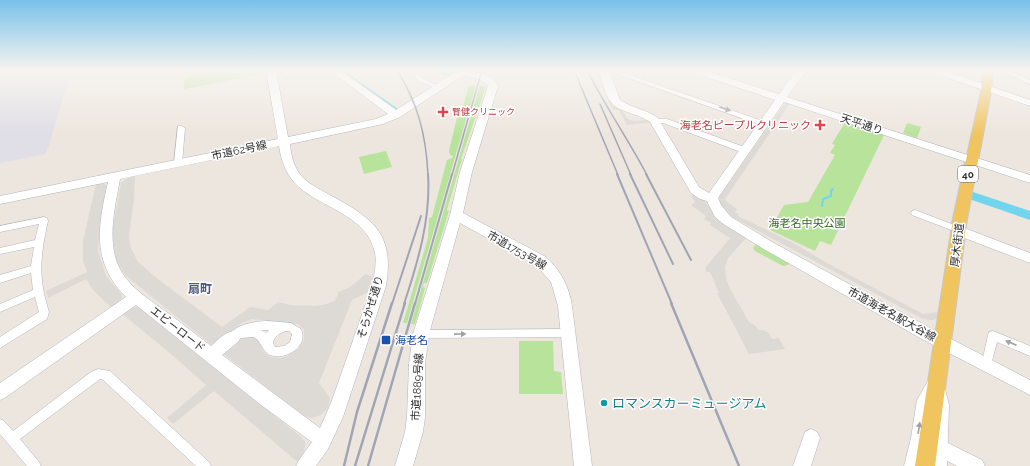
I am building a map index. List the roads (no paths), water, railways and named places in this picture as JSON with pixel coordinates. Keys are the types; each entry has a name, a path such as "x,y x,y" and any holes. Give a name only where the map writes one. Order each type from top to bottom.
{"main road":[{"name":"厚木街道","path":"925,466 959,231 971,160 985,92"}],"street":[{"name":"そらかぜ通り","path":"275,92 287,160 296,178 311,190 364,222 377,239 381,253 382,272 379,286 342,398 323,440 314,456 305,466"},
{"path":"364,92 396,115"},
{"name":"市道62号線","path":"0,200 379,122 396,115 432,92"},
{"path":"456,215 466,172 491,92"},
{"path":"612,92 613,99 620,104 646,114 656,121 695,190 704,196 712,198 744,150 787,92"},
{"path":"670,92 764,123"},
{"name":"天平通り","path":"763,92 1030,180"},
{"path":"997,92 1030,103"},
{"path":"656,121 664,121 744,150"},
{"path":"178,163 181,128"},
{"name":"エビーロード","path":"115,177 107,232 108,254 113,270 118,278 137,296 211,355 323,440"},
{"name":"市道海老名駅大谷線","path":"712,198 716,208 722,216 757,237 770,241 1030,388"},
{"path":"917,214 1030,258"},
{"name":"市道1753号線","path":"456,215 531,255 550,268 555,275 562,289 583,466"},
{"name":"市道1889号線","path":"405,466 414,432 416,417 417,364 421,334 456,215"},
{"path":"0,229 44,220 35,268 37,292 44,312 43,316 0,343"},
{"path":"0,251 39,242"},
{"path":"0,279 35,268"},
{"path":"0,308 37,292"},
{"path":"0,392 137,296"},
{"path":"211,355 242,329 251,326 286,327 294,329 298,335 295,344 282,352 272,350 260,335 255,332 244,332 233,337"},
{"path":"268,344 268,340 272,333 286,327"},
{"path":"421,334 568,333"},
{"path":"988,358 993,335 1030,351"},
{"name":"市道海老名駅大谷線","path":"944,338 988,358 1030,380"},
{"path":"11,439 95,376 103,374 106,375 205,466"},
{"path":"938,374 943,405 941,458 976,466"},
{"path":"910,466 917,438 923,400 938,374"},
{"path":"0,425 35,466"},
{"path":"802,466 811,440"}],"waterway":[{"path":"373,92 397,109"},
{"path":"822,206 823,199 831,196 831,191 833,189"},
{"path":"973,196 1030,216"}],"railway":[{"path":"408,92 416,107 420,120 425,146 428,175"},
{"path":"452,175 476,92"},
{"path":"583,92 618,175"},
{"path":"598,92 647,175"},
{"path":"600,104 631,175"},
{"path":"415,304 452,174"},
{"path":"617,174 672,304"},
{"path":"630,174 673,264"},
{"path":"646,174 691,260"},
{"path":"404,304 419,256 422,240 427,207 428,175"},
{"path":"392,304 421,216"},
{"path":"344,466 357,412 392,303"},
{"path":"355,466 405,303"},
{"path":"368,466 415,303"},
{"path":"671,303 739,466"}],"place":[{"name":"腎健クリニック","path":"443,112"},
{"name":"海老名ピープルクリニック","path":"820,125"},
{"name":"海老名","path":"386,340"},
{"name":"ロマンスカーミュージアム","path":"604,403"}],"district":[{"name":"扇町","path":"200,289"}],"park label":[{"name":"海老名中央公園","path":"807,223"}]}
